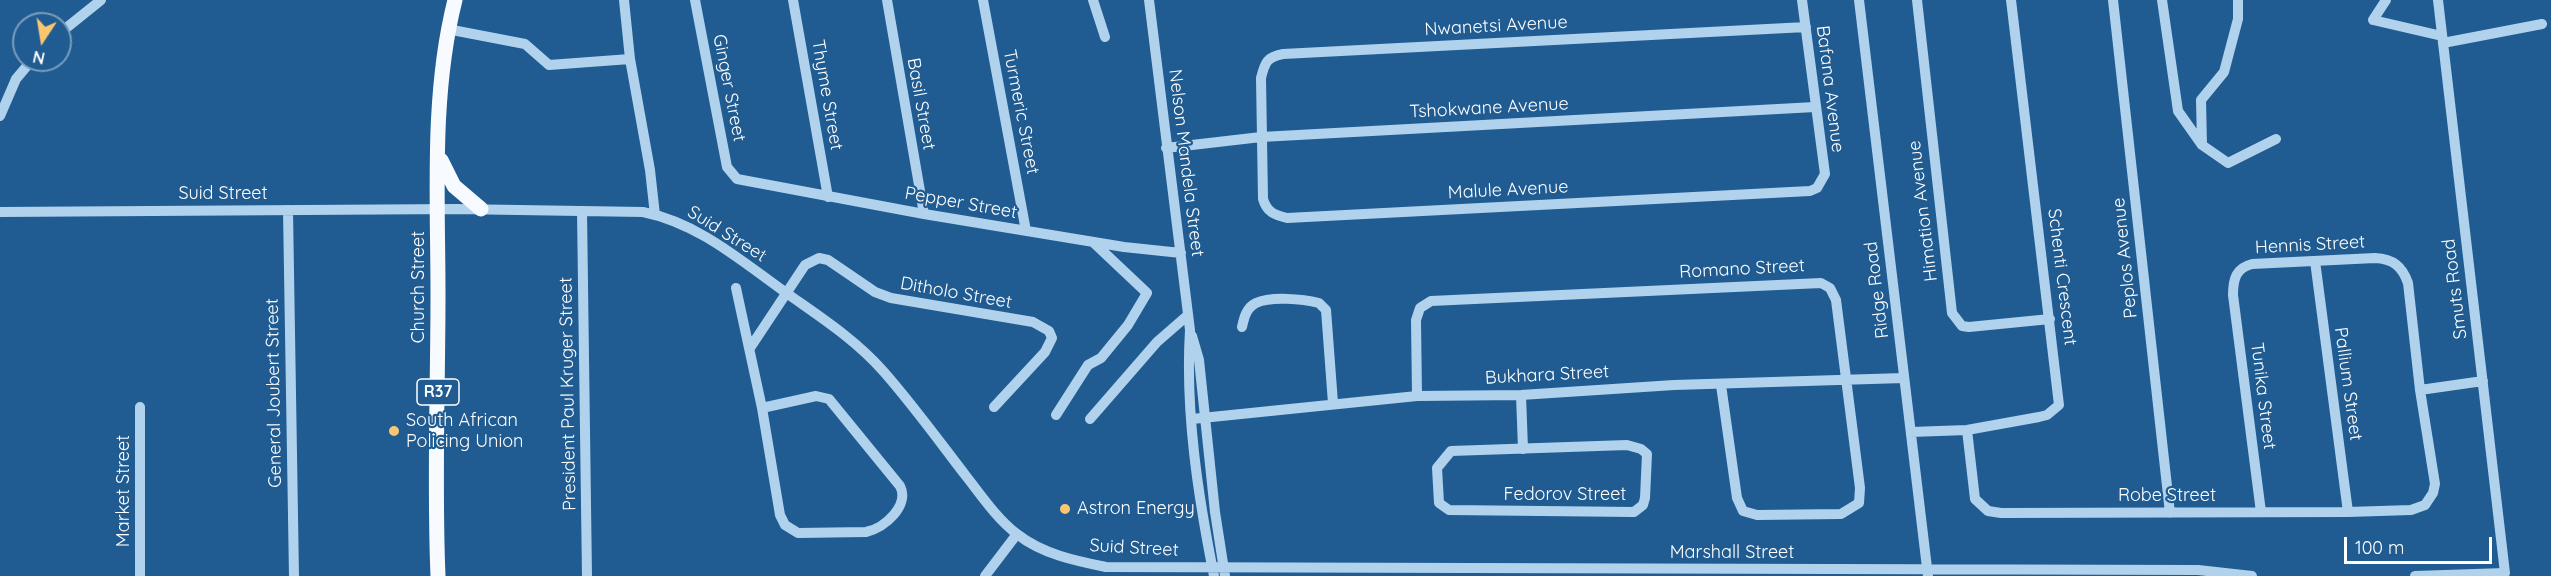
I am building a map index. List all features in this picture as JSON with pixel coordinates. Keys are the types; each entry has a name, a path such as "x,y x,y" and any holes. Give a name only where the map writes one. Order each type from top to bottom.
{"main road":[{"name":"Church Street","path":"438,576 438,154 442,72 447,29 454,0"},
{"path":"438,154 454,186 481,209"}],"street":[{"path":"72,23 101,0"},
{"path":"624,0 630,59 651,170 655,215"},
{"name":"Ginger Street","path":"695,0 727,167 737,179"},
{"name":"Thyme Street","path":"793,0 828,197"},
{"name":"Basil Street","path":"886,0 924,214"},
{"name":"Turmeric Street","path":"983,0 1026,231"},
{"path":"1093,0 1105,37"},
{"name":"Nelson Mandela Street","path":"1149,0 1190,330 1199,360 1206,417 1218,571"},
{"name":"Bafana Avenue","path":"1802,0 1824,168 1823,181"},
{"name":"Ridge Road","path":"1859,0 1928,572"},
{"name":"Himation Avenue","path":"1917,0 1952,313 1962,326 1969,327 2050,318"},
{"name":"Schenti Crescent","path":"1911,432 1967,430 2047,415 2059,405 2012,0"},
{"name":"Peplos Avenue","path":"2113,0 2170,513"},
{"path":"2162,0 2178,111 2202,146 2228,163 2276,139"},
{"path":"2202,146 2200,100 2224,72 2238,19 2238,0"},
{"path":"2385,0 2373,20 2442,40 2542,24"},
{"name":"Smuts Road","path":"2415,576 2505,573 2438,0"},
{"name":"Nwanetsi Avenue","path":"1261,137 1263,67 1271,56 1806,27"},
{"path":"447,29 525,44 549,65 630,59"},
{"path":"0,116 16,79 22,72"},
{"name":"Tshokwane Avenue","path":"1166,148 1261,137 1815,107"},
{"name":"Malule Avenue","path":"1261,137 1263,200 1266,209 1287,218 1799,192 1817,188 1823,181"},
{"name":"Pepper Street","path":"737,179 924,214 1124,247 1181,253"},
{"name":"Suid Street","path":"0,212 481,209 655,215 700,232 861,348 901,393 982,496 1017,534 1044,549 1070,559 1106,567 1218,571"},
{"name":"General Joubert Street","path":"288,210 294,576"},
{"name":"President Paul Kruger Street","path":"582,211 587,576"},
{"path":"1056,415 1088,365 1101,358 1128,325 1147,293 1093,242"},
{"name":"Ditholo Street","path":"785,293 805,265 819,258 828,260 875,292 891,298 1043,326 1052,338 1048,346 994,407"},
{"name":"Hennis Street","path":"2233,284 2240,269 2252,264 2385,258 2399,266 2408,283 2420,390"},
{"name":"Pallium Street","path":"2315,261 2348,512"},
{"name":"Romano Street","path":"1417,396 1416,320 1420,308 1431,301 1797,282 1821,283 1834,293 1861,497 1854,508 1841,514 1757,515 1743,511 1737,498 1721,385"},
{"name":"Tunika Street","path":"2233,284 2261,512"},
{"path":"735,288 762,408 780,515 791,531 871,531 901,507 903,492 900,486 829,399 816,396 762,408"},
{"path":"750,348 785,293"},
{"path":"1242,327 1244,316 1255,303 1270,300 1319,303 1326,310 1333,403"},
{"path":"1090,419 1156,342 1188,315"},
{"name":"Nelson Mandela Street","path":"1190,330 1188,360 1198,477 1218,571"},
{"name":"Bukhara Street","path":"1192,419 1417,396 1521,395 1674,385 1904,378"},
{"path":"2420,390 2483,381"},
{"name":"Robe Street","path":"1967,430 1972,491 1979,505 1988,511 2001,513 2170,513 2411,510 2425,506 2430,500 2435,484 2420,390"},
{"path":"1521,395 1523,449"},
{"name":"Market Street","path":"140,407 140,576"},
{"name":"Fedorov Street","path":"1635,446 1647,454 1643,505 1634,512 1449,510 1438,503 1437,468 1451,451 1523,449 1635,446"},
{"path":"1198,477 1211,475"},
{"path":"985,576 1017,534"},
{"name":"Marshall Street","path":"1218,571 1643,573 2198,570 2252,576"}],"place":[{"name":"South African Policing Union","path":"394,431"},
{"name":"Astron Energy","path":"1065,509"}]}
